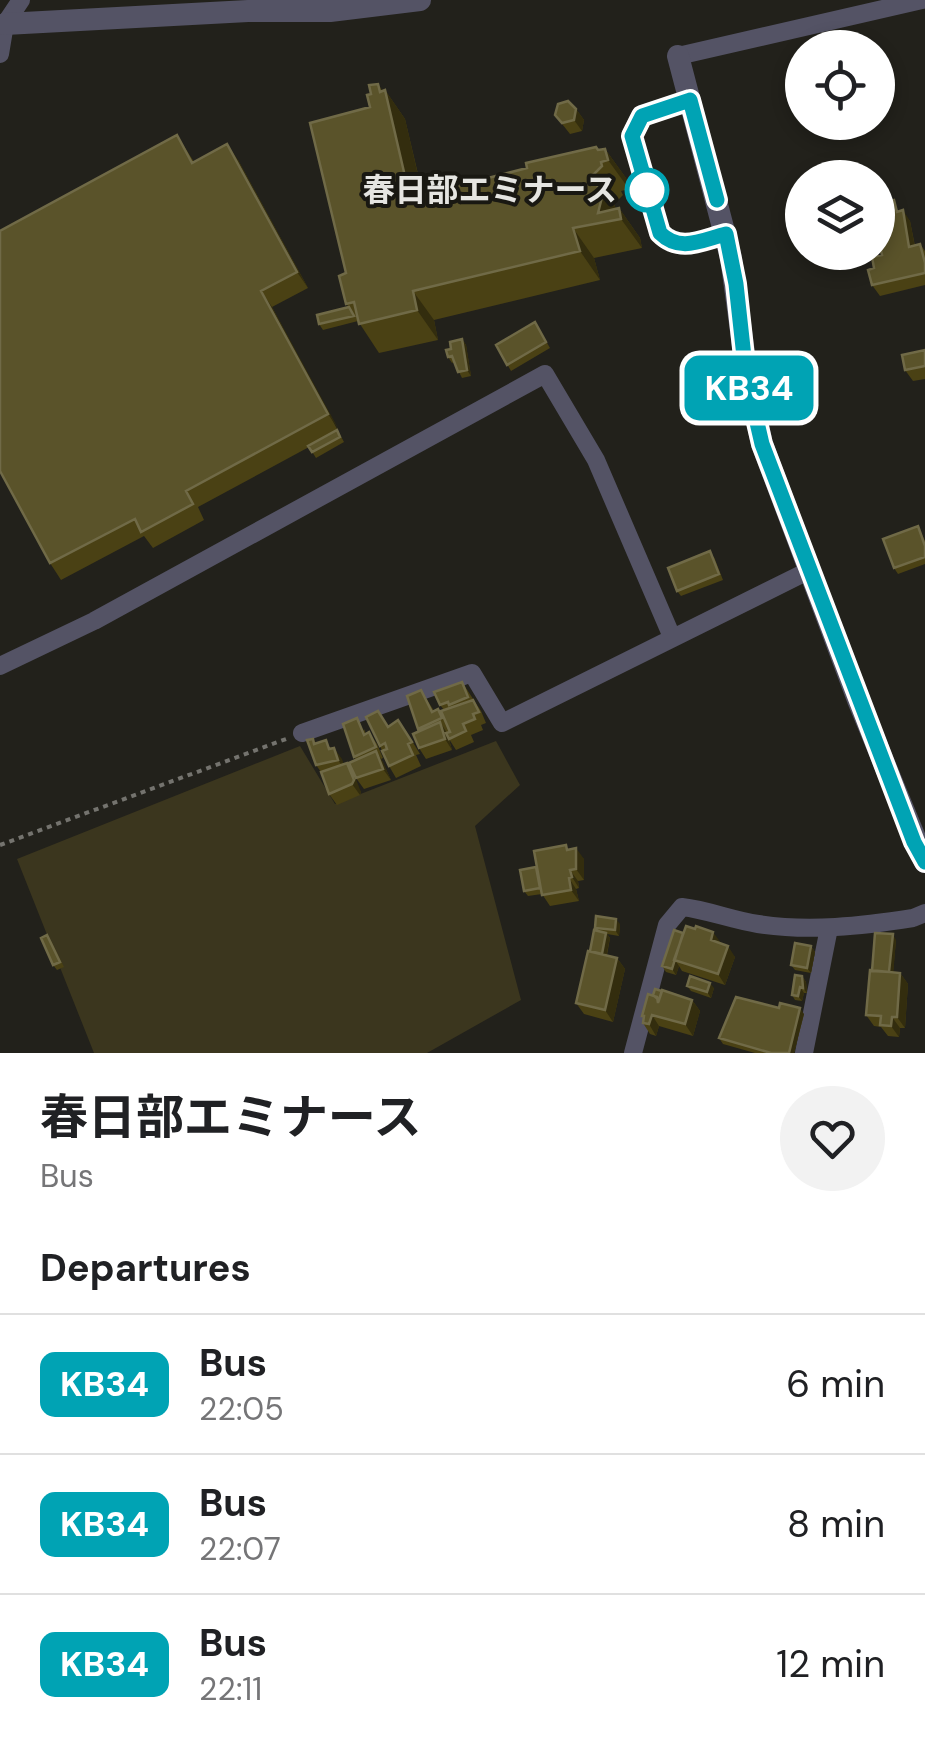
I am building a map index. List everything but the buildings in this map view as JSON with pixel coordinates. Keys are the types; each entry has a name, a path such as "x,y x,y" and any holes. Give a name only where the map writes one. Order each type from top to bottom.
{"street":[{"path":"0,54 6,24 21,0"},
{"path":"6,24 330,11 420,0"},
{"path":"922,0 678,56 726,234 753,411 858,700 925,862"},
{"path":"0,666 94,620 545,374 596,460 672,637"},
{"path":"302,733 472,673 502,723 810,570"},
{"path":"633,1053 666,925 682,907 715,911 756,924 829,928 913,918 925,913"},
{"path":"804,1053 829,928"}],"lane":[{"path":"690,100 642,116 632,136 660,233 670,244 681,246 726,234"}],"path":[{"path":"0,845 302,733"}],"shaded area":[{"path":"496,741 520,785 475,826 521,1000 427,1053 94,1053 17,859 300,746 335,804"}],"bus line":[{"name":"KB34","path":"717,200 690,100 642,116 632,136 660,233 670,244 681,246 726,234 746,375 762,444 858,700 925,862"}],"place":[{"name":"春日部エミナース","path":"647,190"}]}
